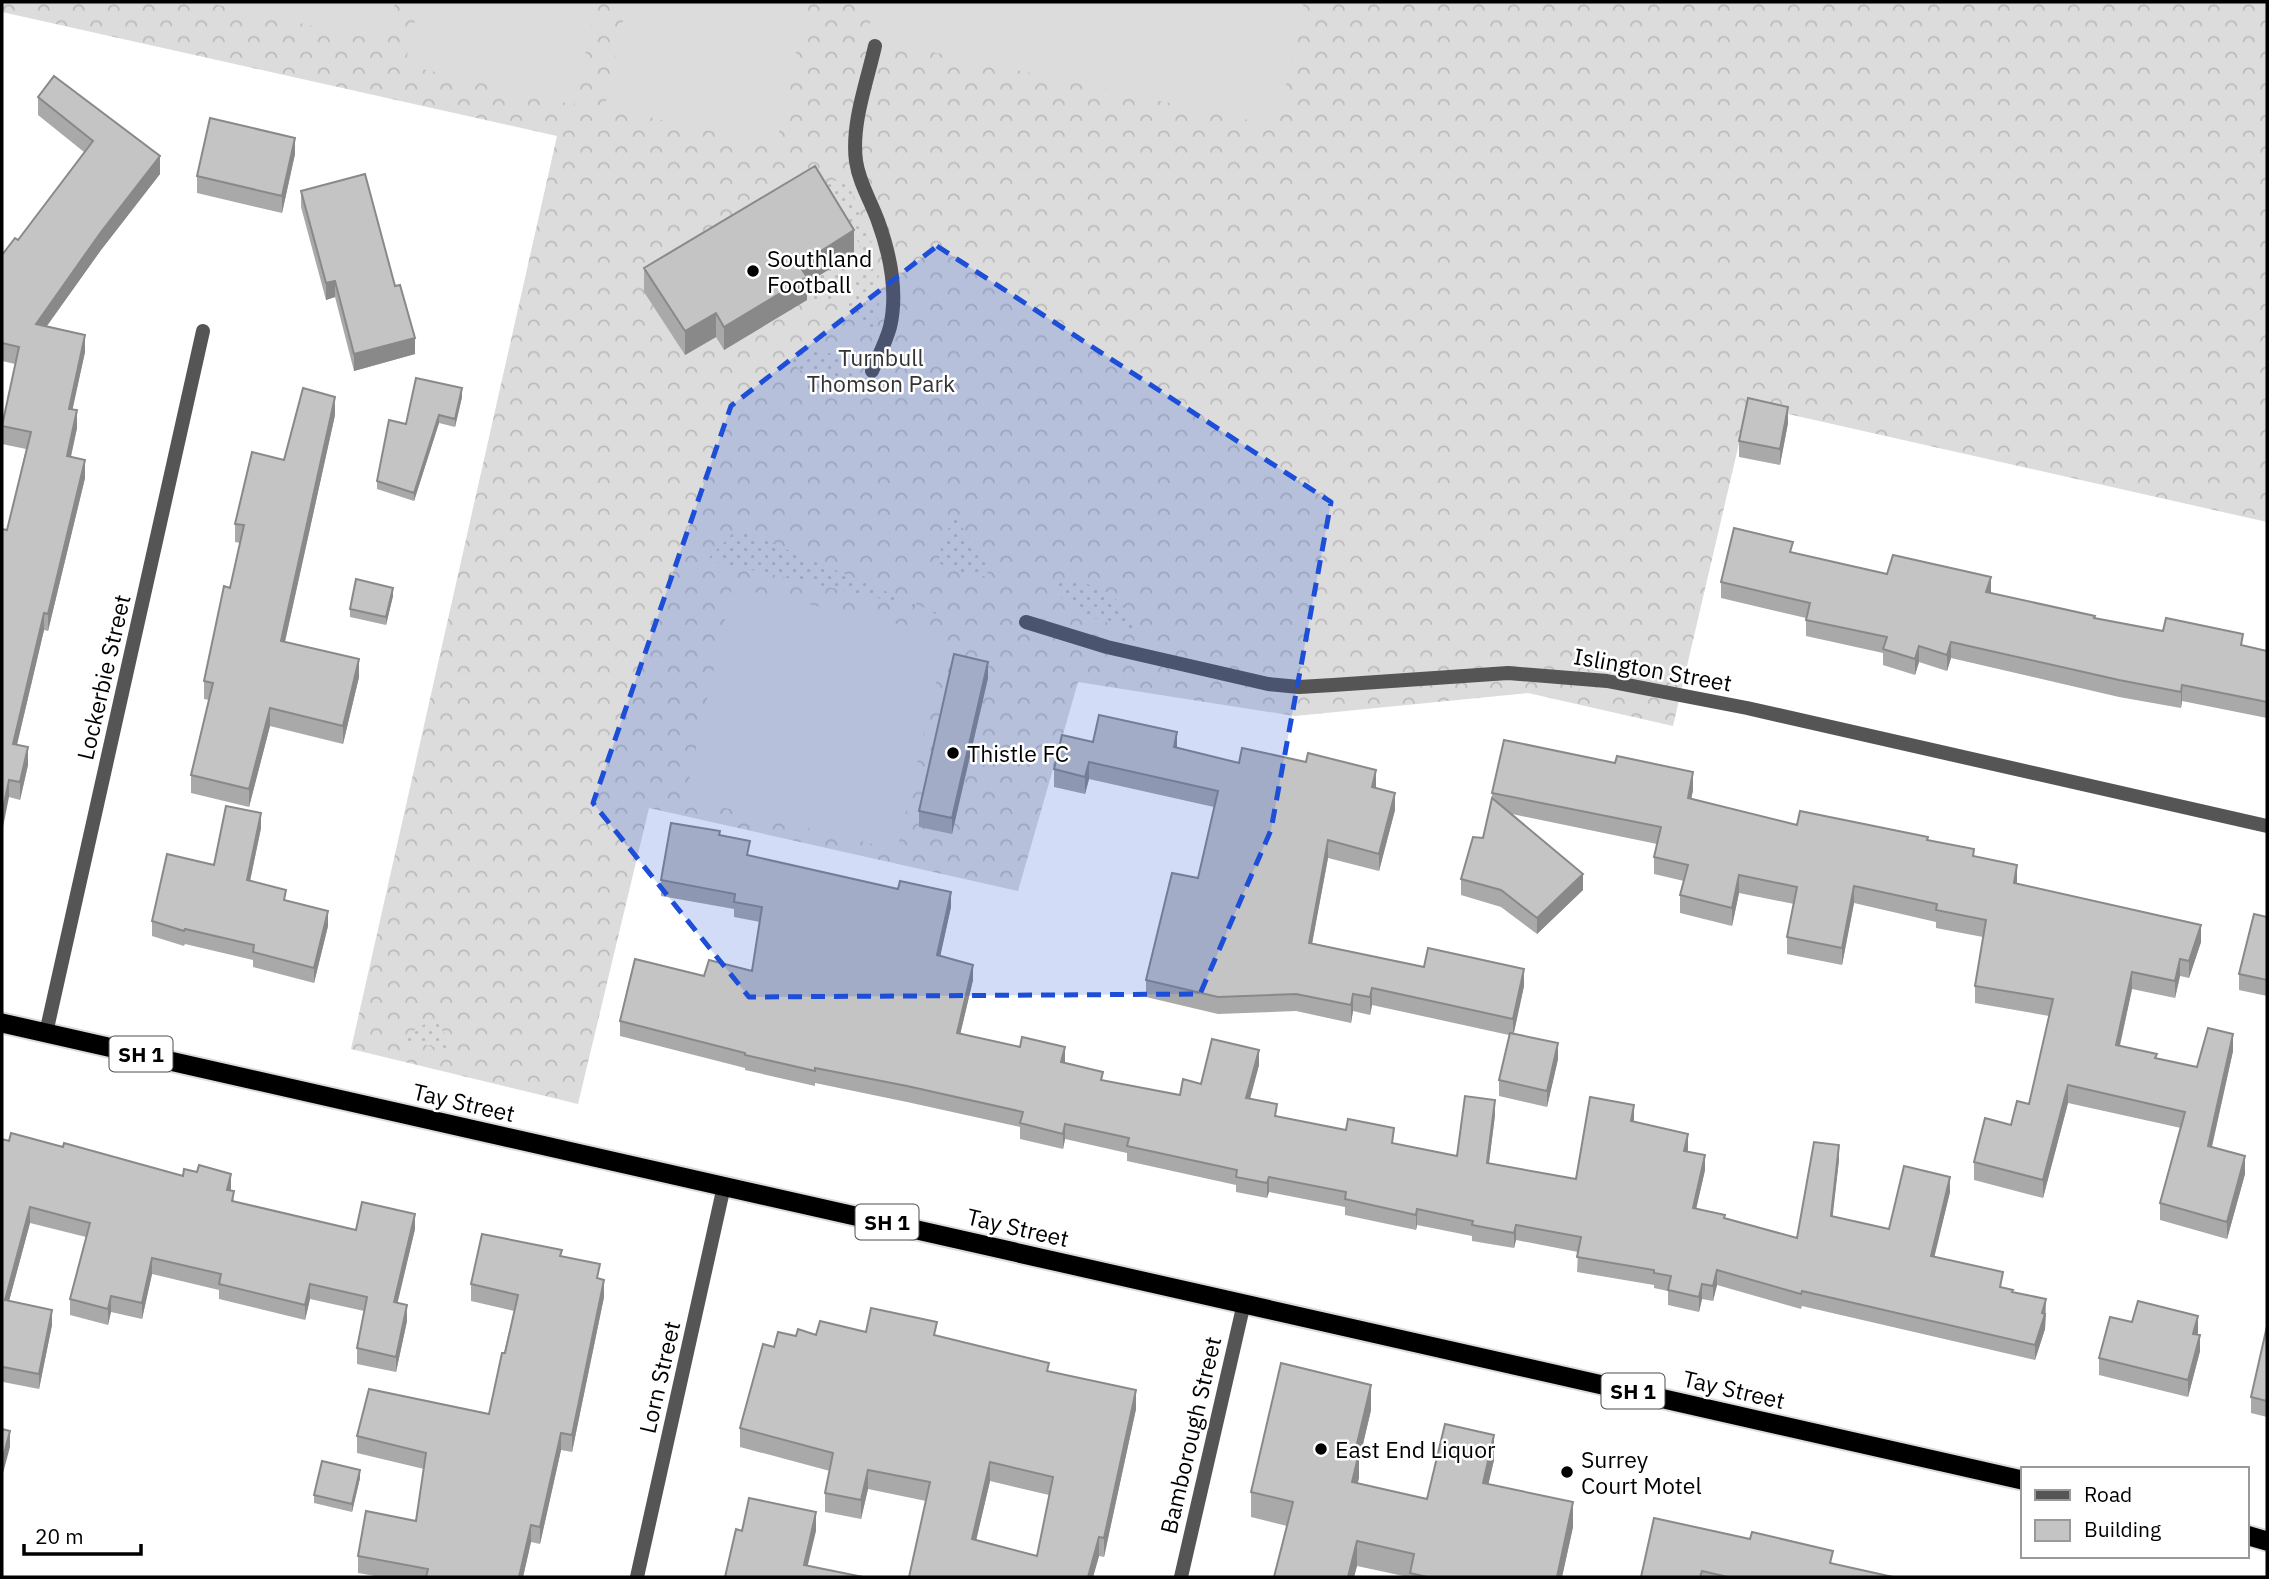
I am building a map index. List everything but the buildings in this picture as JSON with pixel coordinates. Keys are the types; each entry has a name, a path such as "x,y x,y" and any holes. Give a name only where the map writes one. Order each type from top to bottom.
{"highway":[{"name":"Tay Street","path":"2,1023 2021,1480"},
{"path":"2248,1536 2267,1541"}],"street":[{"path":"872,371 890,327 893,296 890,264 878,221 860,179 856,160 857,125 875,46"},
{"name":"Lockerbie Street","path":"46,1033 203,331"},
{"name":"Islington Street","path":"1026,622 1107,647 1268,684 1299,687 1508,673 1607,681 1747,708 2267,827"},
{"name":"Lorn Street","path":"636,1577 724,1185"},
{"name":"Bamborough Street","path":"1181,1577 1244,1303"}],"highlighted area":[{"path":"937,246 1331,502 1271,830 1200,994 749,997 593,803 731,406"}],"green space":[{"name":"Turnbull Thomson Park","path":"2,2 2267,2 2267,522 1748,405 1673,726 1528,693 1295,716 1078,682 1018,891 649,808 578,1104 351,1049 557,136 2,12"},
{"path":"204,2 395,2 386,42"},
{"path":"419,2 597,2 574,105 405,65"},
{"path":"627,2 807,2 776,146 605,107"},
{"path":"874,2 1304,2 1277,126 867,38"},
{"path":"847,176 872,243 878,271 876,328 869,332 845,306 865,253 824,186"},
{"path":"854,254 834,301 807,300 799,288"},
{"path":"810,346 835,357 853,376 824,381 803,372 788,358"},
{"path":"955,518 986,560 989,569 984,577 972,577 938,563 943,538"},
{"path":"735,531 755,536 951,619 909,605 707,560"},
{"path":"1046,578 1088,584 1111,595 1121,604 1136,630 1084,614 1064,601"},
{"path":"732,587 947,635 897,850 685,798"},
{"path":"433,1019 437,1020 460,1053 400,1039"}],"place":[{"name":"Southland Football","path":"753,271"},
{"name":"Thistle FC","path":"953,753"},
{"name":"East End Liquor","path":"1321,1449"},
{"name":"Surrey Court Motel","path":"1567,1472"}]}
